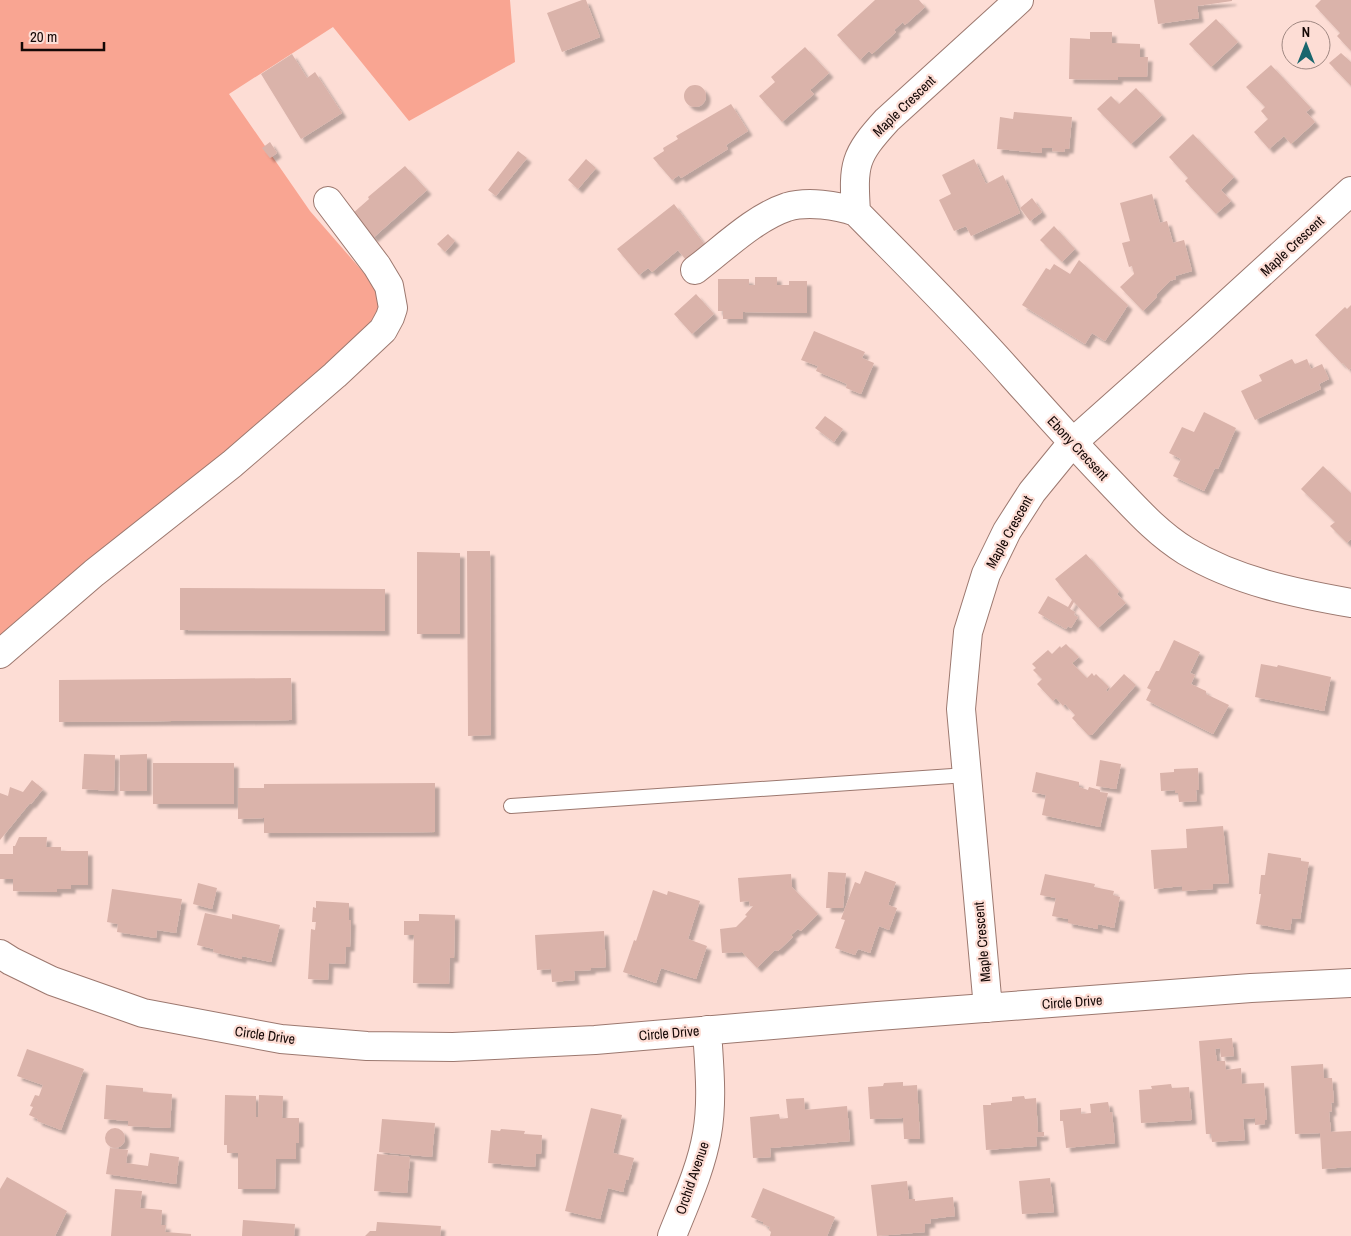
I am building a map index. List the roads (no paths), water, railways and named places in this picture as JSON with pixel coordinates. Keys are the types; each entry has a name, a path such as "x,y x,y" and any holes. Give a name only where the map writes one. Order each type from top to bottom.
{"street":[{"name":"Maple Crescent","path":"856,212 854,183 856,165 862,150 871,137 887,120 1019,0"},
{"name":"Maple Crescent","path":"988,1008 961,709 968,632 986,574 1007,531 1032,492 1072,443 1202,328 1351,191"},
{"path":"0,654 94,573 232,464 335,375 383,330 393,308 389,286 377,266 328,201"},
{"path":"695,270 763,219 789,207 823,204 840,206 856,212"},
{"name":"Ebony Crecsent","path":"856,212 972,329 1072,443 1153,527 1184,550 1213,566 1299,594 1351,603"},
{"name":"Circle Drive","path":"0,954 10,961 52,981 143,1013 281,1038 367,1046 453,1047 595,1040 1252,988 1351,983"},
{"name":"Orchid Avenue","path":"672,1236 699,1167 707,1134 711,1102 707,1030"}],"lane":[{"path":"511,806 967,775"}]}
